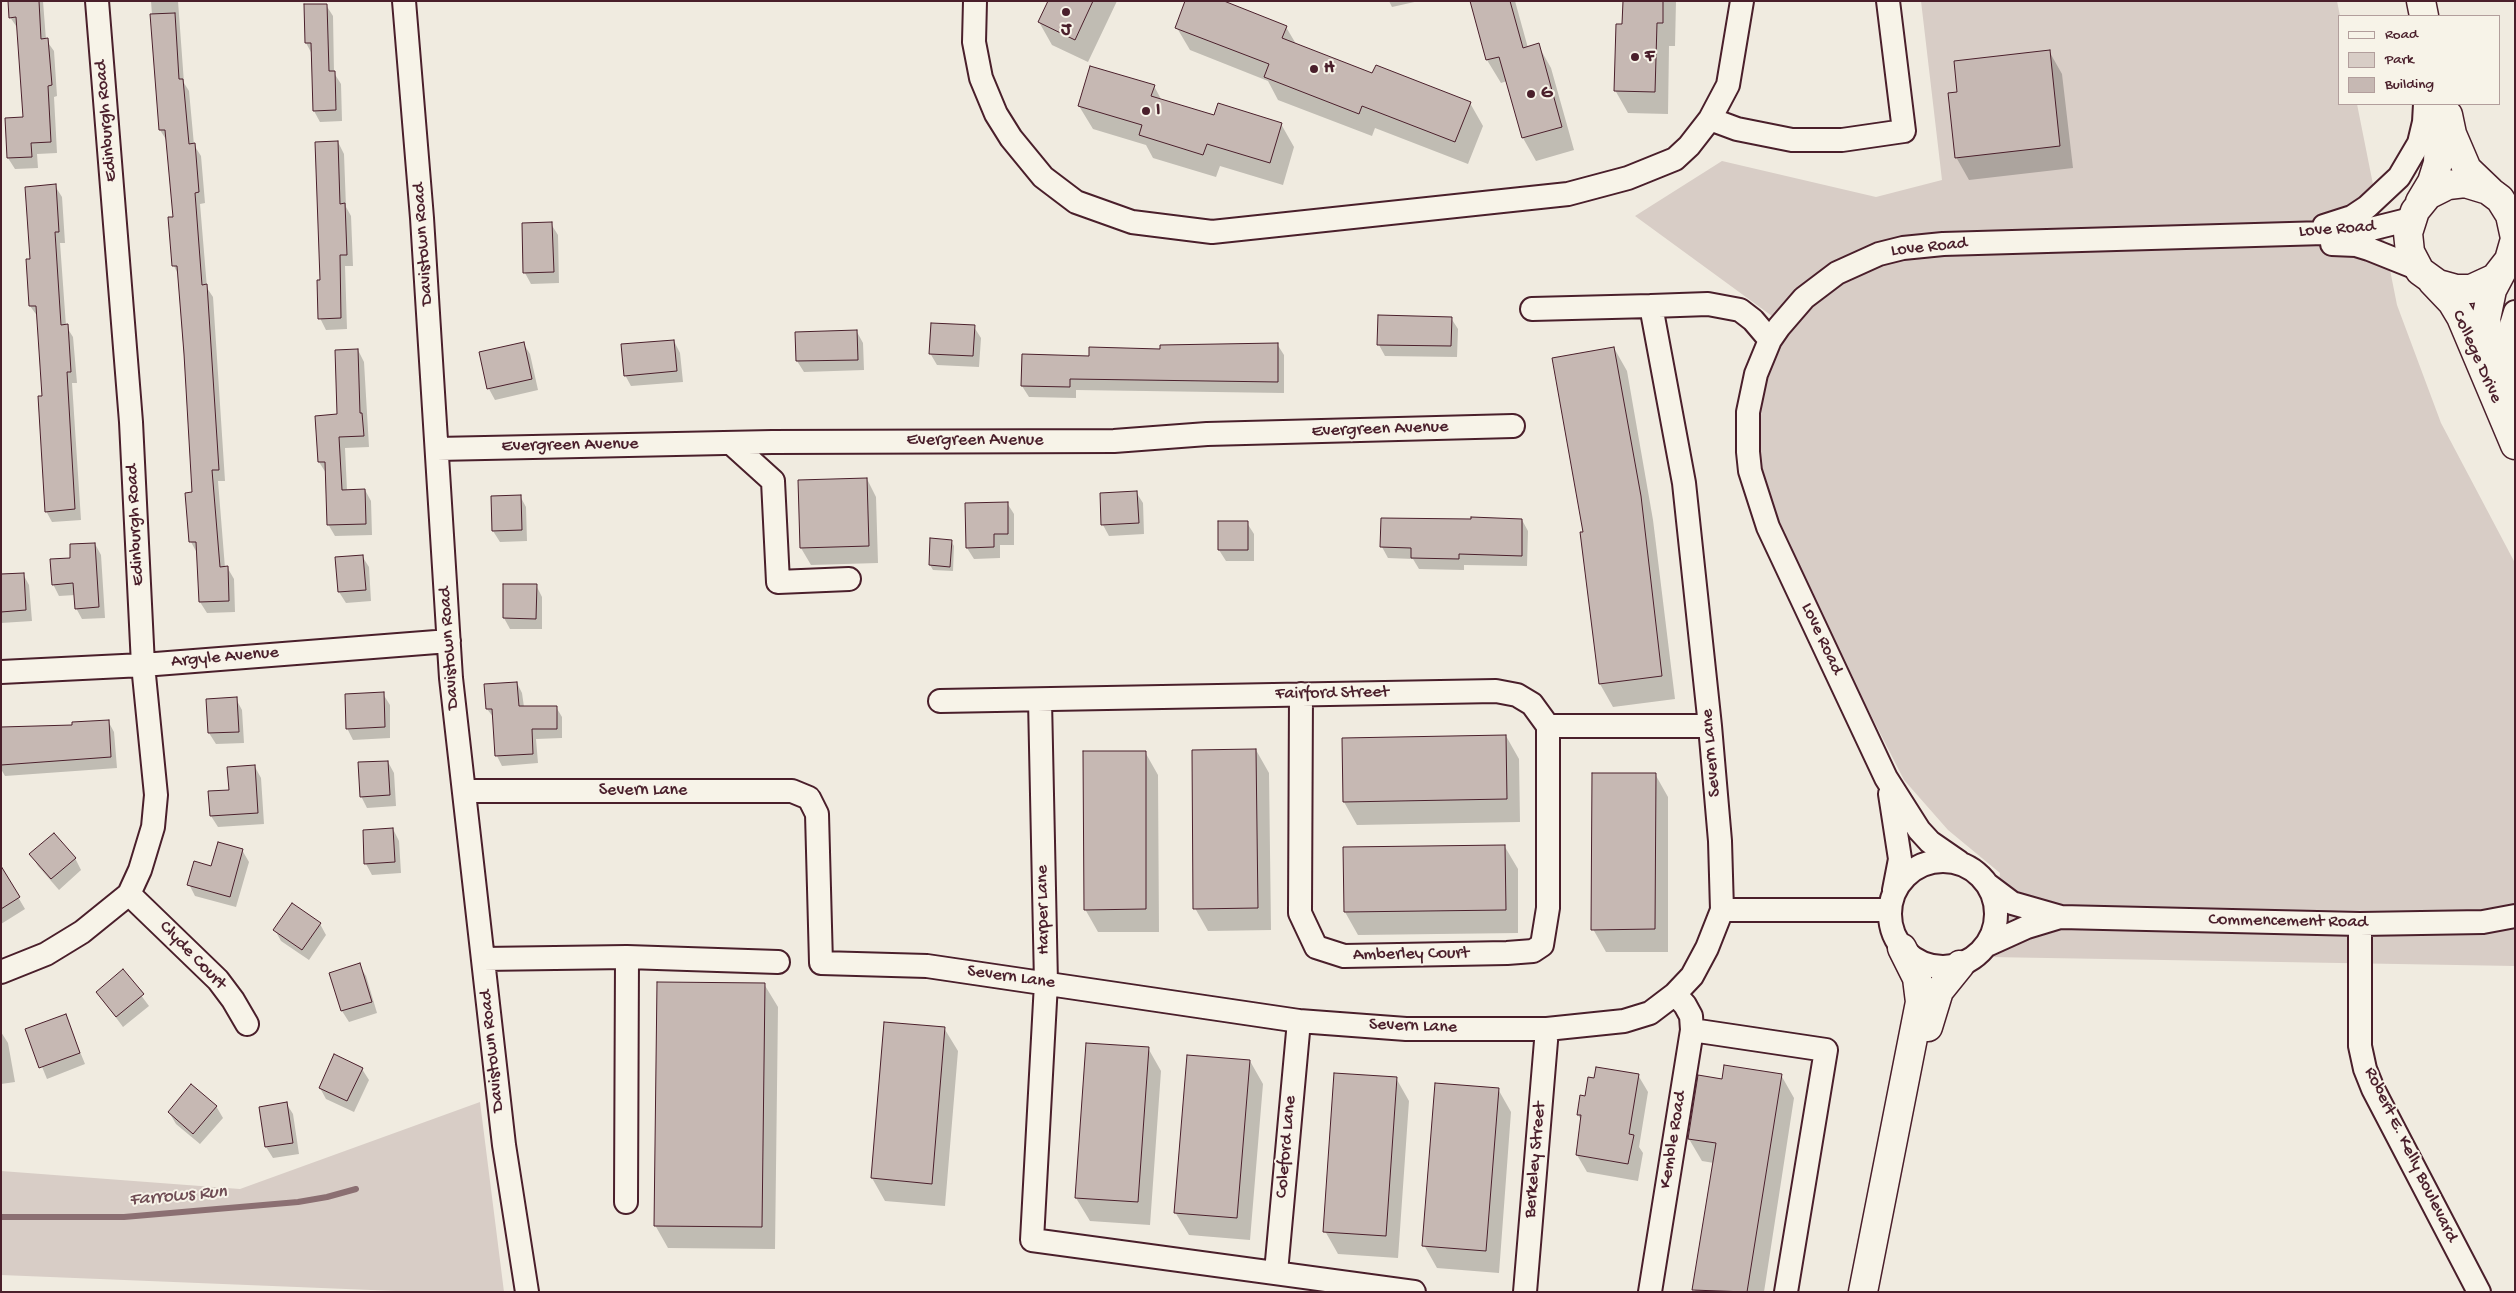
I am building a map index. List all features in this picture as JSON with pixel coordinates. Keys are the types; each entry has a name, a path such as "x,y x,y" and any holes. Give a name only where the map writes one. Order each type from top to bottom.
{"main road":[{"path":"2421,1 2424,15"},
{"path":"2435,105 2439,131 2438,163 2428,191 2414,213 2409,246 2425,275 2448,288 2471,289 2486,284 2511,252 2510,215 2503,200 2479,183 2467,169 2452,134 2445,105"},
{"path":"2414,213 2435,191 2458,183 2478,186 2503,200"},
{"name":"College Drive","path":"2511,252 2492,290 2488,304 2487,330 2497,386 2513,442"},
{"name":"College Drive","path":"2425,275 2448,298 2460,317 2513,442"},
{"path":"1863,1292 1920,1002 1917,978 1902,948"},
{"path":"1879,1292 1930,1015 1939,991 1960,964"}],"street":[{"name":"Edinburgh Road","path":"1,972 46,954 82,932 129,894 140,870 153,827 156,795 143,665 131,422 97,1"},
{"name":"Davistown Road","path":"404,1 422,218 449,641 504,1145 526,1286"},
{"path":"975,1 974,42 981,78 996,114 1011,138 1043,177 1076,202 1132,222 1212,232 1568,194 1628,178 1675,159 1689,146 1710,119 1728,85 1742,1"},
{"path":"1710,119 1736,130 1792,140 1842,140 1904,131 1888,1"},
{"path":"2232,237 2312,228 2352,217 2368,207 2399,177 2411,158 2419,143 2424,122 2425,105"},
{"name":"Love Road","path":"1959,862 1930,842 1919,830 1886,778 1768,526 1750,471 1747,433 1751,391 1770,340 1790,312 1804,298 1836,273 1879,254 1903,248 1943,244 2359,232 2414,213"},
{"name":"Love Road","path":"2232,237 2356,245 2425,275"},
{"path":"1532,309 1708,304 1740,310 1754,320 1770,340"},
{"name":"Severn Lane","path":"464,791 792,791 809,798 818,814 821,963 927,966 1299,1021 1406,1029 1548,1029 1624,1021 1650,1013 1675,994 1692,976 1704,955 1722,910 1720,841 1710,726 1684,483 1651,306"},
{"path":"2513,442 2505,387 2505,360 2508,335 2515,312"},
{"name":"Evergreen Avenue","path":"437,449 731,443 1114,440 1207,434 1513,426"},
{"path":"731,443 773,481 778,582 849,579"},
{"name":"Argyle Avenue","path":"1,672 143,665 449,641"},
{"name":"Fairford Street","path":"940,701 1496,691 1517,695 1532,704 1548,726"},
{"name":"Amberley Court","path":"1301,694 1300,913 1316,947 1344,956 1507,953 1533,951 1542,945 1548,908 1548,726"},
{"name":"Harper Lane","path":"1040,700 1046,984 1032,1240 1276,1272"},
{"path":"1548,726 1710,726"},
{"name":"Love Road","path":"1886,778 1896,822 1899,854 1898,871 1891,903"},
{"path":"1940,860 1959,862 1976,871 1988,885 1996,912 1993,932 1985,946 1976,956 1960,964 1947,967 1930,966 1913,958 1902,948 1892,929 1891,903 1903,878 1922,865 1940,860"},
{"name":"Commencement Road","path":"1988,885 2012,903 2061,917 2360,924 2484,922 2515,916"},
{"name":"Clyde Court","path":"129,894 218,980 233,1000 246,1024"},
{"path":"1722,910 1891,903"},
{"name":"Commencement Road","path":"1985,946 2027,927 2061,917"},
{"name":"Robert E. Kelly Boulevard","path":"2360,924 2360,1046 2365,1068 2373,1088 2478,1292"},
{"path":"483,959 627,957 778,962"},
{"path":"626,1202 627,957"},
{"name":"Kemble Road","path":"1650,1292 1692,1030 1691,1016 1685,1004 1675,994"},
{"name":"Coleford Lane","path":"1276,1272 1299,1021"},
{"name":"Berkeley Street","path":"1525,1292 1548,1029"},
{"path":"1692,1030 1826,1050 1786,1292"},
{"path":"1276,1272 1414,1292"}],"green space":[{"path":"1921,1 2337,1 2340,15 2338,15 2338,105 2357,105 2397,305 2441,423 2515,563 2515,966 1989,957 2000,873 1948,830 1904,780 1795,566 1776,522 1757,460 1759,406 1767,370 1787,327 1635,216 1722,161 1876,197 1942,180"},
{"path":"480,1102 504,1292 420,1292 1,1275 1,1171 240,1189"}],"building":[{"path":"8,1 39,1 41,39 48,38 52,85 48,86 51,142 31,143 32,157 7,158 5,118 23,117 16,17 9,18"},
{"name":"J","path":"1048,1 1093,1 1075,40 1038,22"},
{"name":"H","path":"1185,1 1224,1 1287,26 1282,38 1372,73 1376,65 1471,102 1455,142 1362,106 1359,114 1264,77 1269,64 1175,28"},
{"name":"G","path":"1470,1 1510,1 1523,48 1539,43 1562,127 1522,138 1499,57 1486,60"},
{"name":"F","path":"1623,1 1663,1 1663,23 1657,23 1655,92 1614,91 1616,24 1622,24"},
{"path":"304,4 327,4 329,71 335,71 336,110 313,111 311,43 305,43"},
{"path":"175,13 179,79 183,79 189,144 195,143 199,192 195,193 202,285 207,284 219,470 212,470 220,567 228,566 229,601 199,602 196,542 189,542 185,493 192,492 184,354 177,266 172,266 168,217 173,217 165,130 159,130 150,14"},
{"path":"2050,50 2060,146 1955,158 1948,93 1957,92 1954,61"},
{"name":"I","path":"1090,66 1155,85 1151,96 1214,115 1218,103 1282,123 1270,163 1207,144 1203,155 1139,135 1142,125 1078,106"},
{"path":"338,141 340,204 345,203 347,255 340,255 341,318 318,319 317,280 320,280 315,142"},
{"path":"56,184 59,232 55,232 61,325 68,324 71,372 67,372 75,509 45,512 38,396 42,396 36,306 29,306 26,259 30,259 25,187"},
{"path":"552,222 554,272 523,273 522,223"},
{"path":"1378,315 1452,317 1451,346 1377,345"},
{"path":"931,323 975,325 973,356 929,354"},
{"path":"857,330 858,360 796,361 795,332"},
{"path":"674,340 677,371 624,376 621,344"},
{"path":"524,342 532,379 487,389 479,352"},
{"path":"1278,343 1278,382 1070,379 1070,387 1021,386 1022,354 1089,356 1089,347 1160,349 1160,345"},
{"path":"1614,347 1641,496 1662,676 1599,684 1580,532 1583,532 1552,358"},
{"path":"358,349 360,413 362,413 364,436 339,437 342,490 365,489 366,524 327,525 325,462 318,462 315,416 337,414 335,350"},
{"path":"867,478 869,546 800,548 798,480"},
{"path":"1137,491 1139,523 1101,525 1100,493"},
{"path":"521,495 522,530 492,531 491,496"},
{"path":"1008,502 1008,534 994,534 994,547 966,548 965,503"},
{"path":"1471,517 1522,519 1522,556 1459,554 1459,559 1411,558 1411,548 1380,547 1381,518 1471,519"},
{"path":"1218,521 1248,521 1248,550 1218,550"},
{"path":"930,538 952,540 950,567 929,565"},
{"path":"95,543 99,607 75,609 73,583 52,585 50,559 70,558 70,544"},
{"path":"363,555 366,590 338,592 335,557"},
{"path":"24,573 26,610 1,612 1,574"},
{"path":"503,584 537,584 536,619 503,618"},
{"path":"517,682 519,706 557,706 557,729 532,729 533,754 495,756 492,709 486,709 484,684"},
{"path":"384,692 385,727 346,729 345,694"},
{"path":"237,697 239,732 208,733 206,699"},
{"path":"109,720 111,757 1,765 1,727 72,725 72,722"},
{"path":"1506,735 1507,799 1343,802 1342,738"},
{"path":"1256,749 1258,908 1193,909 1192,750"},
{"path":"1083,751 1146,751 1146,909 1084,910"},
{"path":"388,761 390,795 360,797 358,762"},
{"path":"255,765 258,813 210,816 208,791 229,790 227,767"},
{"path":"1592,773 1656,773 1655,929 1591,930"},
{"path":"393,828 395,862 364,864 363,830"},
{"path":"54,833 76,858 51,879 29,854"},
{"path":"218,842 243,849 230,897 187,885 194,861 211,866"},
{"path":"1505,845 1506,910 1344,912 1343,847"},
{"path":"1,866 20,897 1,909"},
{"path":"292,903 321,923 302,950 273,930"},
{"path":"360,963 372,1002 341,1011 329,973"},
{"path":"123,969 144,994 116,1017 96,992"},
{"path":"657,982 765,983 762,1227 654,1226"},
{"path":"66,1014 80,1053 39,1068 25,1029"},
{"path":"884,1022 945,1027 932,1184 871,1178"},
{"path":"1086,1043 1149,1047 1138,1202 1075,1198"},
{"path":"334,1054 363,1068 347,1101 319,1088"},
{"path":"1187,1055 1250,1060 1237,1218 1174,1213"},
{"path":"1724,1065 1782,1074 1747,1292 1692,1290 1716,1143 1688,1139 1698,1075 1722,1079"},
{"path":"1596,1067 1639,1074 1629,1134 1634,1135 1628,1164 1576,1155 1581,1115 1577,1115 1580,1095 1585,1096 1588,1077 1594,1078"},
{"path":"1334,1073 1397,1077 1386,1236 1323,1232"},
{"path":"1435,1083 1499,1088 1486,1251 1422,1246"},
{"path":"191,1084 217,1106 193,1134 168,1112"},
{"path":"287,1102 293,1143 265,1147 259,1107"}],"waterway":[{"name":"Farrows Run","path":"1,1217 124,1217 298,1202 356,1189"}],"place":[{"name":"J","path":"1066,12"},
{"name":"F","path":"1635,57"},
{"name":"H","path":"1314,69"},
{"name":"G","path":"1531,94"},
{"name":"I","path":"1146,111"}]}
